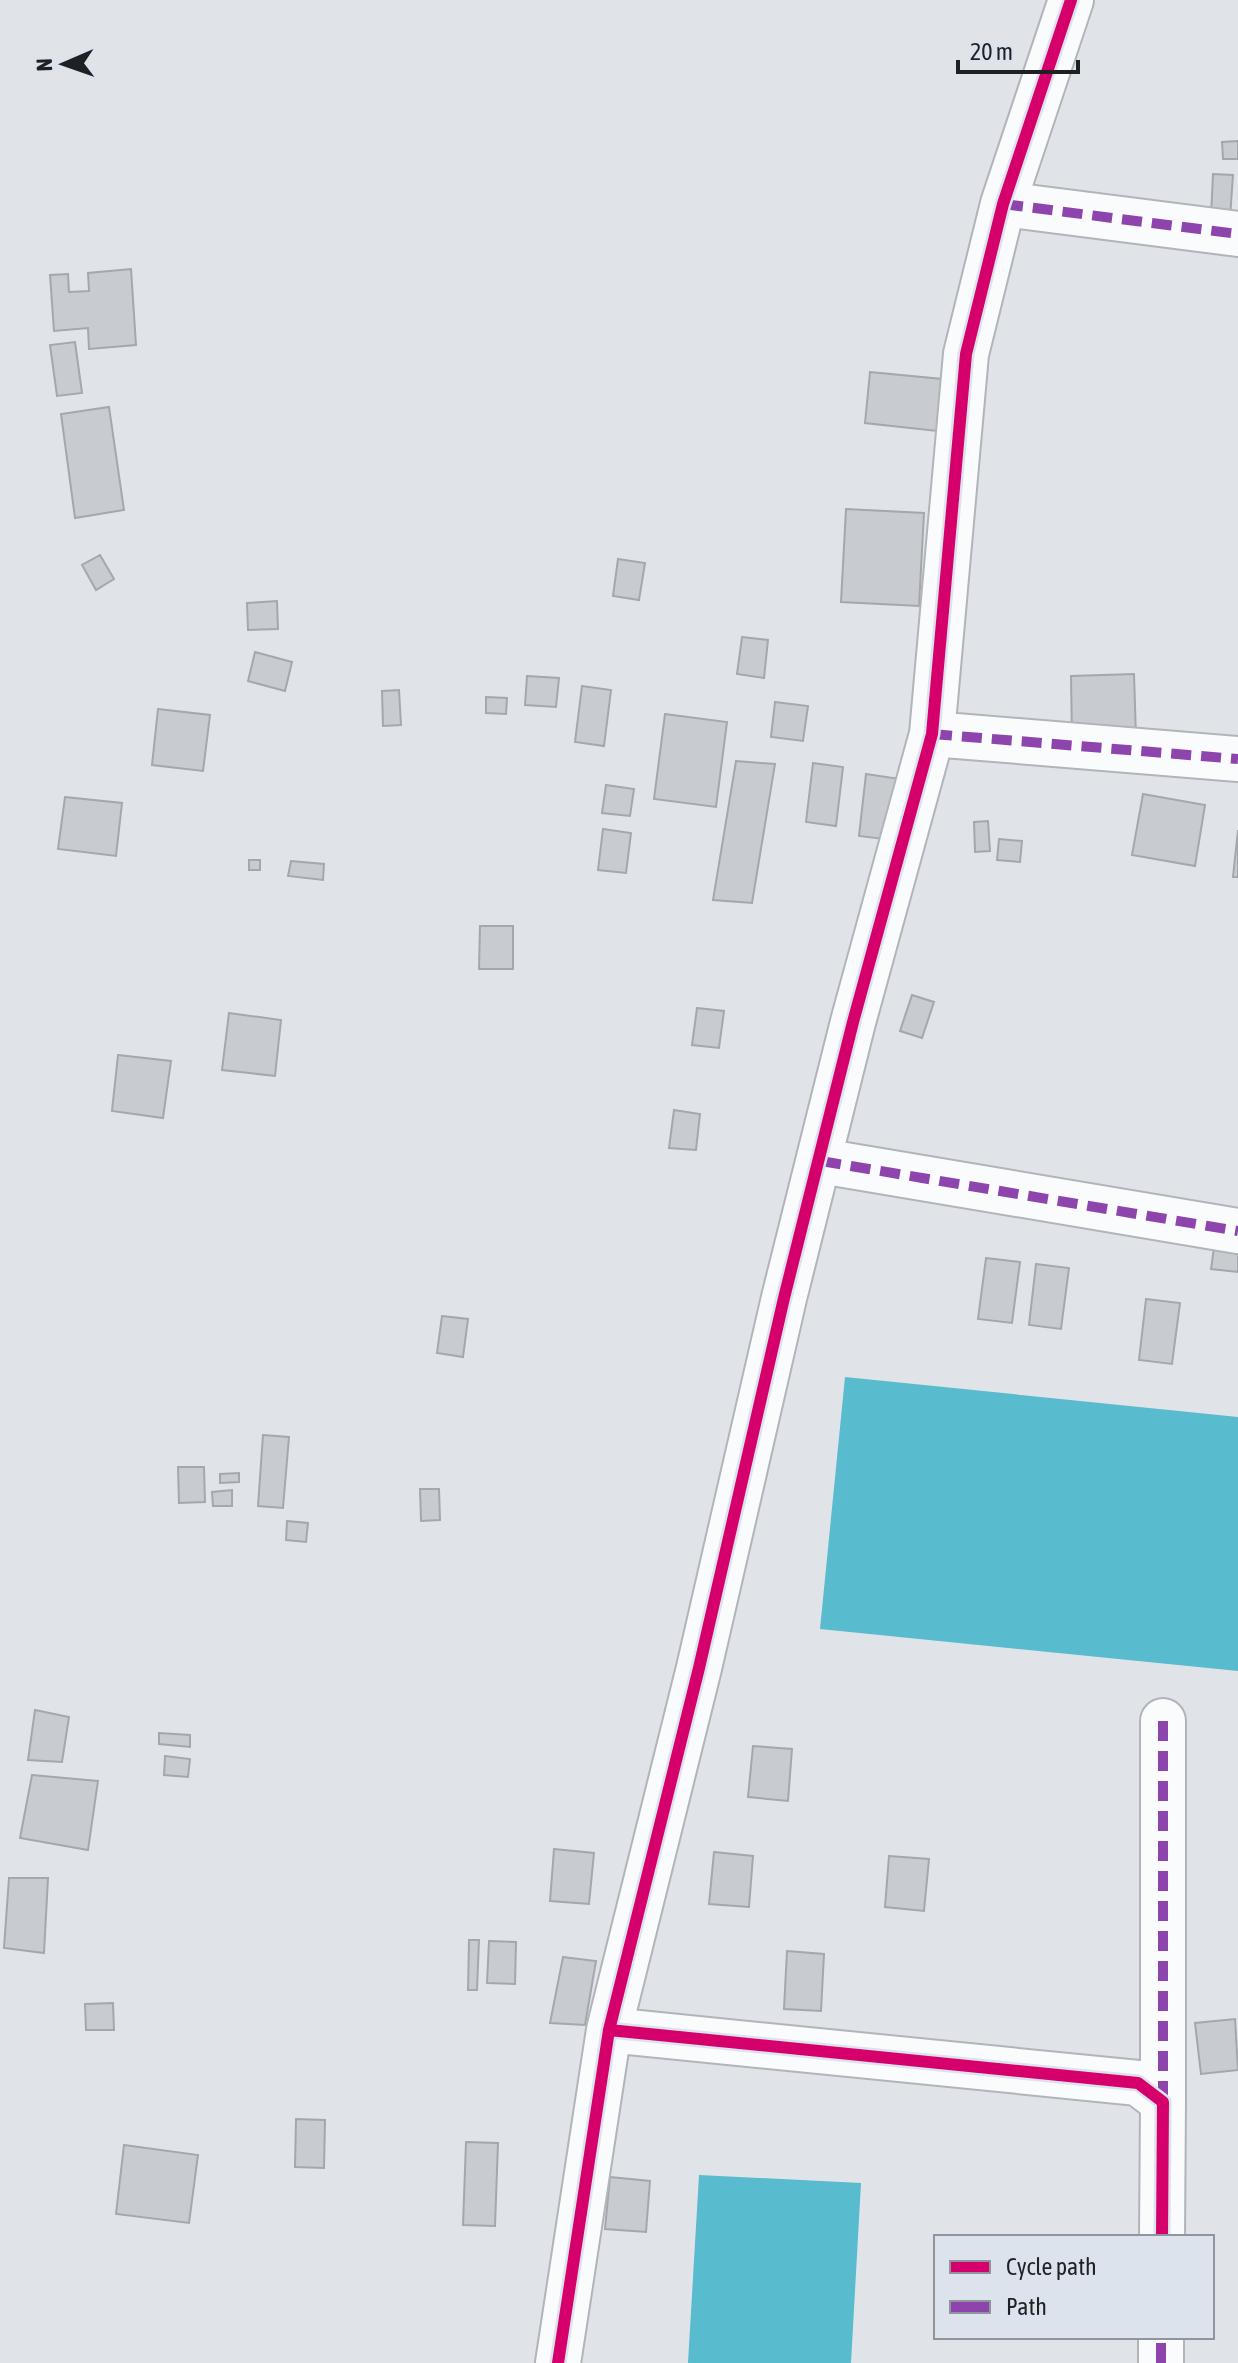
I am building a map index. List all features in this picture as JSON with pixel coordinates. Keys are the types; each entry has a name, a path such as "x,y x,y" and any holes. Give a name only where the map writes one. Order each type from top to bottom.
{"street":[{"path":"558,2363 609,2030 699,1668 784,1298 821,1161 853,1022 932,734 966,354 1003,204 1071,0"},
{"path":"1003,204 1238,234"},
{"path":"932,734 1238,759"},
{"path":"821,1161 1238,1231"},
{"path":"1162,2235 1163,1721"},
{"path":"609,2030 1138,2083 1163,2102"},
{"path":"1161,2339 1161,2363"}],"water":[{"path":"845,1377 1238,1417 1238,1671 820,1629"},
{"path":"699,2175 861,2183 851,2363 688,2363"}],"building":[{"path":"1238,141 1238,159 1223,159 1222,142"},
{"path":"1213,174 1233,175 1230,218 1211,217"},
{"path":"131,269 136,345 89,349 88,328 54,331 50,275 68,274 69,292 89,291 88,273"},
{"path":"75,342 82,393 57,396 50,345"},
{"path":"870,372 942,379 937,431 865,423"},
{"path":"109,407 124,510 75,518 61,414"},
{"path":"846,509 924,513 919,606 841,602"},
{"path":"100,555 114,579 96,590 82,565"},
{"path":"618,559 645,563 639,600 613,596"},
{"path":"277,601 278,629 248,630 247,603"},
{"path":"742,637 768,640 764,678 737,674"},
{"path":"255,652 292,662 285,691 248,681"},
{"path":"1134,674 1136,737 1072,739 1071,676"},
{"path":"527,676 559,678 556,707 525,705"},
{"path":"582,686 611,690 604,746 575,742"},
{"path":"399,690 401,725 383,726 382,691"},
{"path":"486,697 507,698 506,714 486,713"},
{"path":"775,702 808,706 803,741 771,737"},
{"path":"158,709 210,715 203,771 152,765"},
{"path":"665,714 727,722 716,807 654,799"},
{"path":"736,761 775,764 752,903 713,900"},
{"path":"813,763 843,767 836,826 806,822"},
{"path":"866,774 900,779 892,840 859,836"},
{"path":"606,785 634,789 630,816 602,813"},
{"path":"1143,794 1205,805 1195,866 1132,855"},
{"path":"65,797 122,803 116,856 58,849"},
{"path":"988,821 990,851 975,852 974,822"},
{"path":"603,829 631,833 626,873 598,870"},
{"path":"1238,830 1238,877 1233,877"},
{"path":"999,839 1022,841 1020,862 997,860"},
{"path":"249,860 260,860 260,870 249,870"},
{"path":"291,861 324,864 323,880 288,876"},
{"path":"480,926 513,926 513,969 479,969"},
{"path":"912,995 934,1002 922,1038 900,1031"},
{"path":"697,1008 724,1011 719,1048 692,1045"},
{"path":"229,1013 281,1020 275,1076 222,1070"},
{"path":"118,1055 171,1061 163,1118 112,1111"},
{"path":"674,1110 700,1114 696,1150 669,1148"},
{"path":"1215,1240 1238,1243 1238,1272 1211,1269"},
{"path":"986,1258 1020,1262 1012,1323 978,1319"},
{"path":"1036,1264 1069,1268 1061,1329 1029,1325"},
{"path":"1146,1299 1180,1303 1172,1364 1139,1360"},
{"path":"442,1316 468,1319 463,1357 437,1353"},
{"path":"263,1435 289,1437 283,1508 258,1506"},
{"path":"178,1467 204,1467 205,1502 179,1503"},
{"path":"239,1473 239,1482 220,1483 220,1474"},
{"path":"420,1489 439,1489 440,1520 421,1521"},
{"path":"232,1490 232,1506 213,1506 212,1492"},
{"path":"287,1521 308,1523 306,1542 286,1540"},
{"path":"35,1710 69,1717 62,1762 28,1760"},
{"path":"159,1733 190,1735 190,1747 159,1744"},
{"path":"753,1746 792,1749 788,1801 748,1797"},
{"path":"165,1756 190,1759 188,1777 164,1775"},
{"path":"32,1775 98,1781 88,1850 20,1838"},
{"path":"554,1849 594,1853 589,1904 550,1901"},
{"path":"714,1852 753,1856 749,1907 709,1904"},
{"path":"889,1856 929,1859 924,1911 885,1907"},
{"path":"9,1878 48,1878 44,1953 4,1948"},
{"path":"469,1940 479,1940 477,1990 468,1990"},
{"path":"489,1941 516,1942 515,1984 487,1983"},
{"path":"787,1951 824,1954 821,2011 784,2009"},
{"path":"563,1957 596,1961 585,2025 550,2023"},
{"path":"113,2003 114,2030 86,2030 85,2004"},
{"path":"1235,2019 1238,2070 1201,2074 1195,2023"},
{"path":"296,2119 325,2120 324,2168 295,2167"},
{"path":"466,2142 498,2143 495,2226 463,2225"},
{"path":"124,2145 198,2155 189,2223 116,2214"},
{"path":"610,2177 650,2181 646,2232 605,2229"}],"marked path":[{"path":"1003,204 1238,234"},
{"path":"932,734 1238,759"},
{"path":"821,1161 1238,1231"},
{"path":"1163,1721 1163,2102"},
{"path":"1161,2339 1161,2363"}],"cycle path":[{"path":"558,2363 609,2030 699,1668 784,1298 853,1022 932,734 966,354 1003,204 1071,0"},
{"path":"609,2030 1138,2083 1163,2102 1162,2235"}]}
